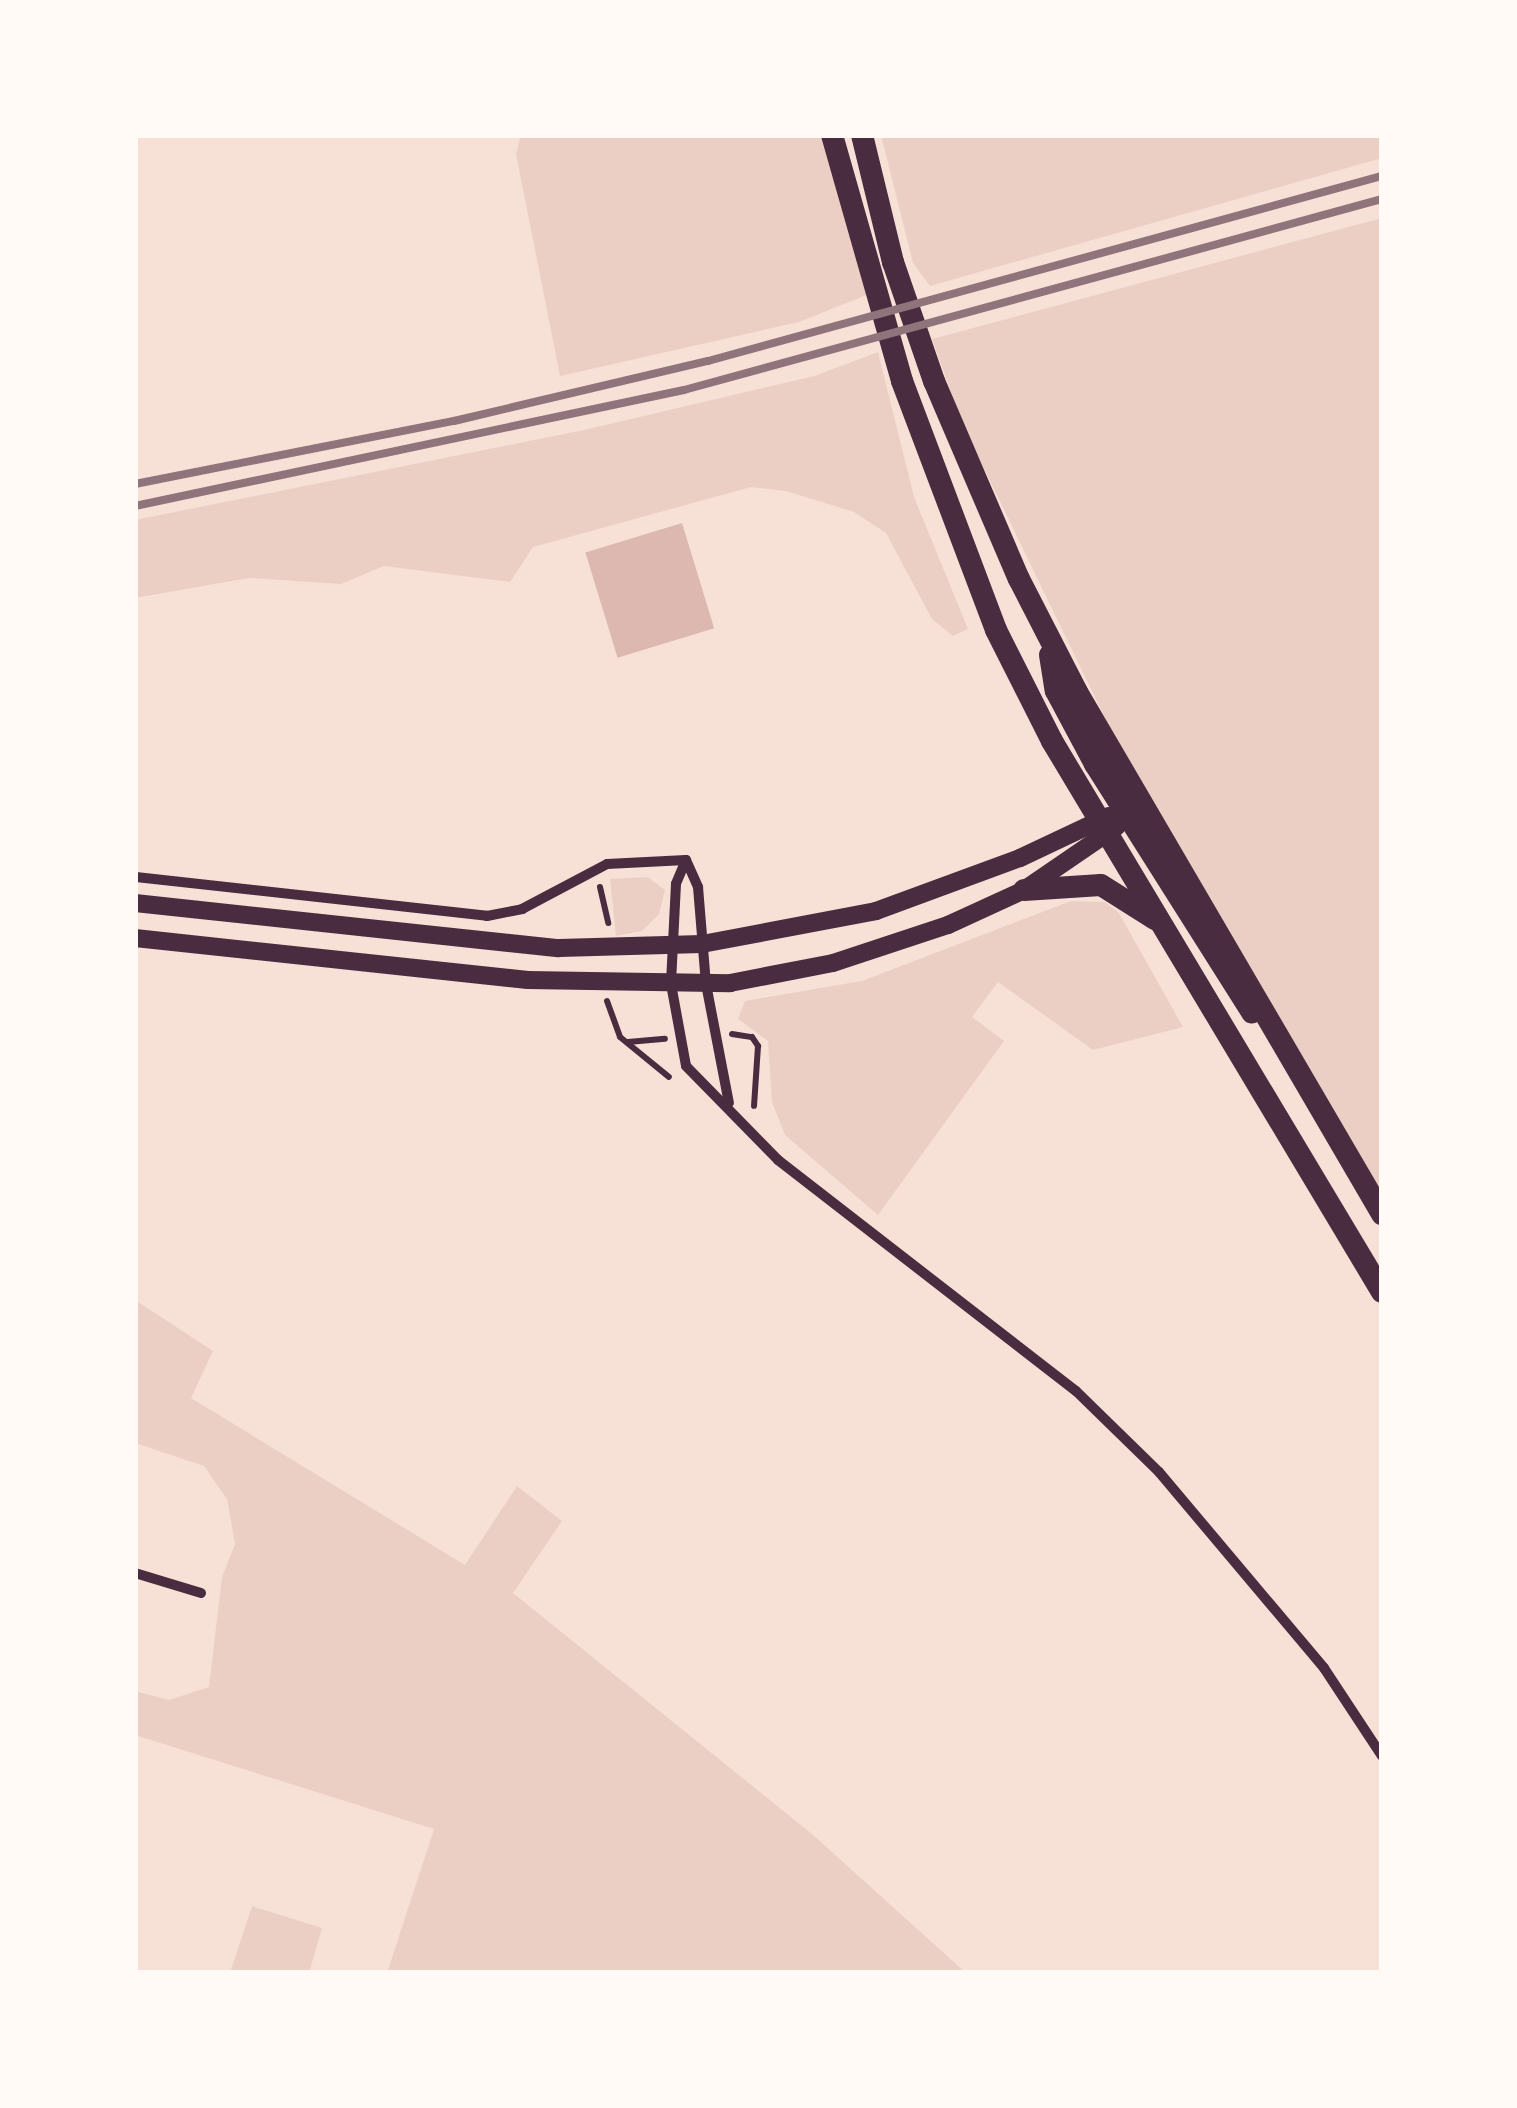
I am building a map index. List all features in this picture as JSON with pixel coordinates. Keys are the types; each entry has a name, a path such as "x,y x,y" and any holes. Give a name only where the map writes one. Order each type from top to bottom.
{"main road":[{"path":"832,135 902,382 978,590 1103,827 1382,1292"},
{"path":"862,135 893,262 934,381 1048,637 1382,1214"},
{"path":"1048,637 1056,691 1124,815 1240,1000 1281,1040"},
{"path":"1024,890 1101,885 1162,925"}],"street":[{"path":"135,938 528,980 706,984 858,956 1024,890 1124,815"},
{"path":"135,903 560,948 702,944 876,911 1103,827"},
{"path":"686,860 698,888 706,984 729,1104"},
{"path":"136,877 487,916 522,909 607,864 686,860"},
{"path":"686,860 676,884 671,984 686,1066 729,1104 778,1160 1076,1392 1159,1472 1324,1668 1382,1756"},
{"path":"135,1574 201,1593"}],"shaded area":[{"path":"521,135 820,135 869,294 799,322 560,376 516,154"},
{"path":"881,135 1382,135 1382,158 930,286 913,263"},
{"path":"1382,218 1382,1192 1120,749 963,425 932,339"},
{"path":"878,352 914,497 968,629 953,636 932,619 886,533 854,512 786,491 751,487 533,547 510,582 384,566 341,584 249,578 135,598 135,520 584,430 814,376"},
{"path":"682,523 714,628 618,658 585,553"},
{"path":"648,877 665,890 659,914 642,931 616,936 610,879"},
{"path":"1071,901 1105,902 1119,913 1183,1027 1093,1050 998,982 972,1017 1004,1041 878,1215 785,1135 772,1102 768,1041 738,1019 745,1001 862,981"},
{"path":"135,1300 213,1351 191,1398 465,1565 517,1486 562,1521 513,1593 812,1834 966,1973 387,1973 434,1829 135,1735 135,1691 169,1700 209,1687 222,1577 235,1544 227,1499 204,1466 135,1443"},
{"path":"252,1906 322,1928 309,1973 230,1973"}],"railway":[{"path":"135,484 454,421 708,361 1382,176"},
{"path":"135,506 684,390 1382,199"}]}
